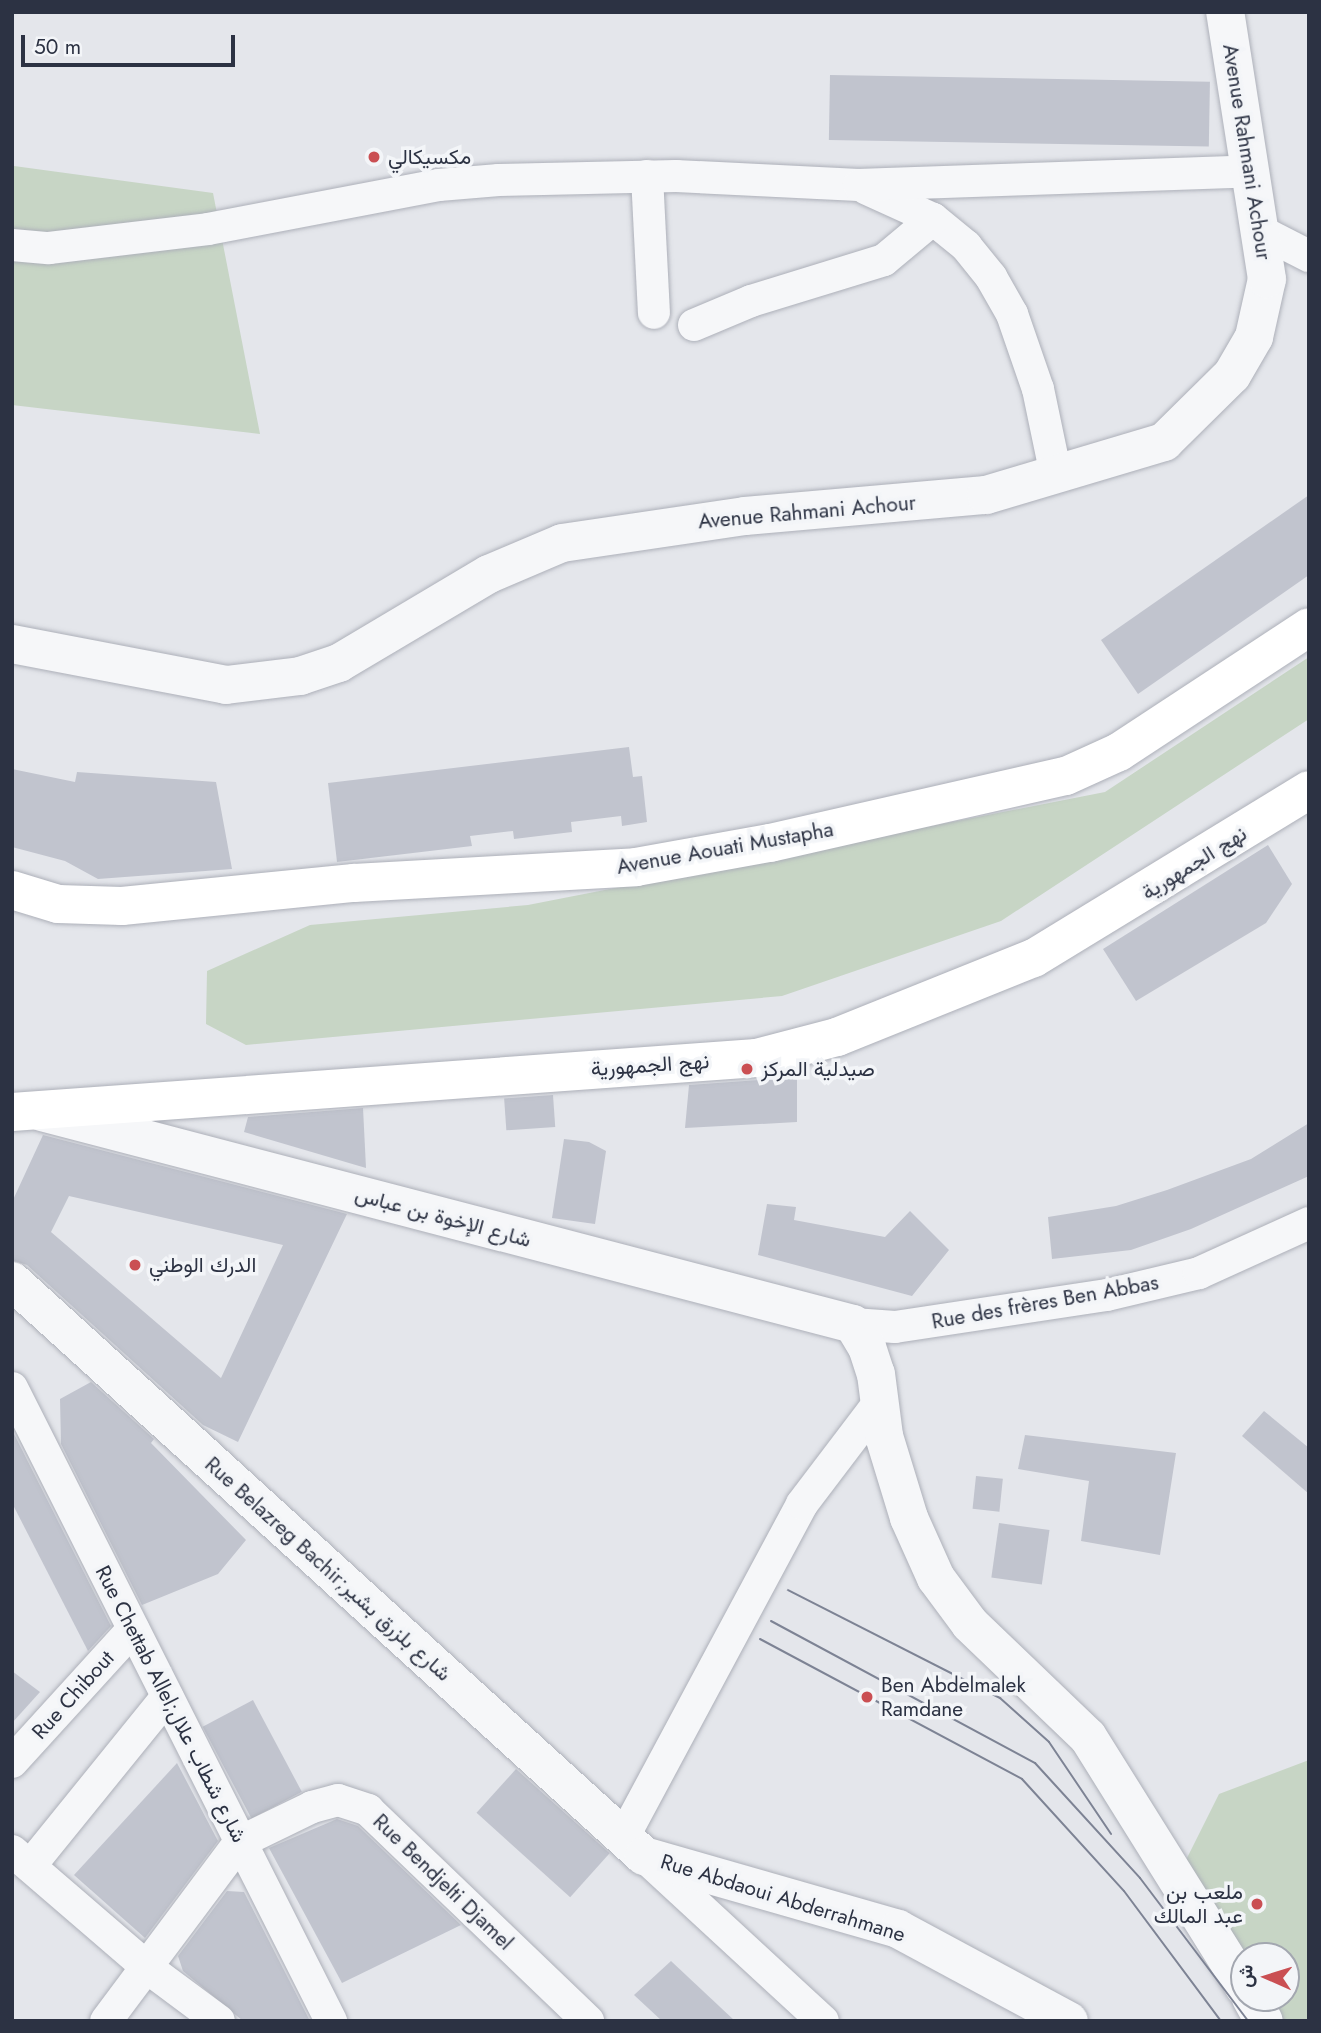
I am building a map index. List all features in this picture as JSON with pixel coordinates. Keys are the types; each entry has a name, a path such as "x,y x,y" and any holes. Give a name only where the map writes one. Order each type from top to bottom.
{"main road":[{"name":"Avenue Aouati Mustapha","path":"12,890 58,904 122,906 354,883 636,867 770,843 1066,776 1119,752 1309,627"},
{"name":"نهج الجمهورية","path":"23,1111 757,1058 837,1037 1034,958 1309,790"}],"street":[{"name":"Avenue Rahmani Achour","path":"12,643 226,685 277,680 339,663 489,574 562,543 746,516 986,495 1164,442 1233,375 1254,337 1267,279 1262,232 1225,12"},
{"path":"12,245 50,248 208,229 439,185 647,176 859,185 1252,171"},
{"path":"647,176 654,313"},
{"path":"859,185 933,219 966,246 991,276 1012,314 1038,389 1056,475"},
{"path":"694,325 751,301 884,260 933,219"},
{"path":"1262,232 1309,256"},
{"name":"شارع الإخوة بن عباس","path":"23,1111 853,1324"},
{"name":"Rue des frères Ben Abbas","path":"853,1324 895,1327 1107,1295 1199,1273 1309,1223"},
{"name":"Rue Belazreg Bachir;شارع بلزرق بشير","path":"12,1281 633,1847"},
{"path":"853,1324 867,1346 876,1374 878,1404 909,1518 936,1578 970,1624 1088,1737 1230,1965"},
{"name":"Rue Chettab Allel;شارع شطاب علال","path":"12,1388 331,2021"},
{"path":"823,2021 633,1847 802,1504 878,1404"},
{"name":"Rue Chibout","path":"12,1762 133,1629"},
{"path":"167,1697 21,1859 149,1969 219,2021"},
{"name":"Rue Bendjelti Djamel","path":"240,1842 312,1807 351,1801 368,1810 588,2021"},
{"path":"106,2021 149,1969 240,1842"},
{"name":"Rue Abdaoui Abderrahmane","path":"633,1847 898,1929 1069,2021"}],"green space":[{"path":"12,162 14,166 213,193 260,434 12,405"},
{"path":"1309,657 1309,719 1001,921 782,996 246,1045 206,1024 207,971 310,925 528,905 1105,792"},
{"name":"ملعب بن عبد المالك","path":"1309,1760 1309,2021 1283,2021 1277,2012 1300,2012 1300,1942 1235,1942 1183,1866 1219,1794"}],"building":[{"path":"830,75 1210,82 1209,147 829,140"},
{"path":"1309,495 1309,575 1138,694 1101,640"},
{"path":"629,747 633,777 642,776 647,822 622,826 621,816 571,822 572,832 514,839 513,831 470,836 472,846 337,862 328,783"},
{"path":"12,769 75,782 77,772 216,782 232,869 98,879 65,861 12,847"},
{"path":"1268,845 1292,884 1266,923 1136,1001 1103,949"},
{"path":"797,1070 797,1122 685,1128 689,1085 759,1080"},
{"path":"553,1095 555,1127 506,1130 504,1098"},
{"path":"363,1108 366,1168 244,1132 248,1117"},
{"path":"1309,1123 1309,1176 1191,1229 1131,1250 1052,1259 1048,1217 1116,1206 1167,1190 1251,1159"},
{"path":"43,1135 347,1214 238,1442 203,1425 27,1265 12,1260 12,1202","holes":["69,1196 283,1245 221,1378 51,1232"]},
{"path":"564,1139 589,1142 606,1151 595,1224 552,1218"},
{"path":"767,1204 796,1207 794,1220 885,1237 910,1211 949,1250 912,1296 758,1255"},
{"path":"91,1382 154,1439 151,1443 246,1540 218,1574 142,1605 61,1444 60,1399"},
{"path":"1264,1411 1309,1448 1309,1494 1242,1436"},
{"path":"12,1430 111,1626 88,1651 12,1503"},
{"path":"1025,1435 1176,1453 1160,1555 1081,1541 1089,1481 1018,1469"},
{"path":"976,1476 1003,1479 999,1512 973,1509"},
{"path":"999,1523 1050,1530 1042,1585 991,1577"},
{"path":"12,1671 40,1692 12,1723"},
{"path":"253,1700 302,1792 251,1819 203,1727"},
{"path":"177,1763 218,1841 145,1938 74,1875"},
{"path":"516,1769 610,1853 570,1897 477,1813"},
{"path":"337,1819 358,1826 461,1925 342,1983 269,1848"},
{"path":"227,1891 244,1892 310,2021 243,2021 183,1971 178,1956"},
{"path":"671,1961 735,2021 662,2021 634,1995"}],"tram line":[{"path":"788,1590 1000,1698 1049,1742 1111,1834"},
{"path":"771,1621 1035,1763 1140,1878 1248,2021"},
{"path":"760,1639 1022,1779 1124,1891 1221,2021"}],"place":[{"name":"مكسيكالي","path":"374,157"},
{"name":"صيدلية المركز","path":"747,1069"},
{"name":"الدرك الوطني","path":"135,1265"},
{"name":"Ben Abdelmalek Ramdane","path":"867,1697"},
{"name":"ملعب بن عبد المالك","path":"1257,1904"}]}
